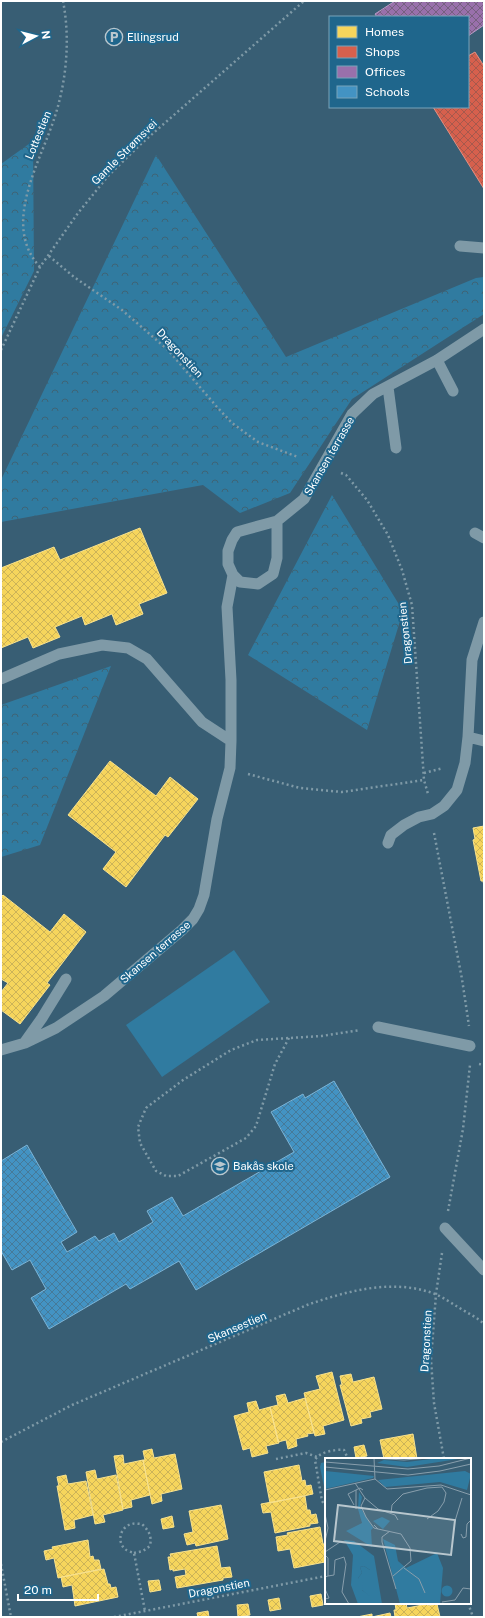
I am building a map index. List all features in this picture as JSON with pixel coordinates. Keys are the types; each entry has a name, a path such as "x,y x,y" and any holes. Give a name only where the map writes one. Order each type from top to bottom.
{"lane":[{"path":"460,246 484,248"},
{"name":"Skansen terrasse","path":"1,1050 25,1043 56,1028 104,996 182,930 193,919 199,909 204,895 217,819 230,768 231,680 226,607 232,575 228,564 228,551 237,532 277,521 304,499 352,414 373,394 437,360 484,329"},
{"path":"437,360 453,391"},
{"path":"388,387 396,448"},
{"path":"232,575 240,582 258,584 273,574 278,558 277,521"},
{"path":"388,843 391,835 404,825 419,817 432,814 444,806 457,790 464,770 468,737 472,660 484,622"},
{"path":"1,679 59,654 102,645 128,648 147,659 202,722 231,741"},
{"path":"468,737 484,742"},
{"path":"25,1043 66,979"},
{"path":"378,1027 470,1046"},
{"path":"445,1228 484,1270"}],"path":[{"name":"Lottestien","path":"21,204 26,185 46,140 56,112 62,86 67,47 66,14 63,1"},
{"name":"Gamle Strømsvei","path":"1,350 40,267 78,213 109,176 142,143 304,1"},
{"path":"20,233 23,244 32,260 40,267"},
{"name":"Dragonstien","path":"49,256 74,276 122,310 168,350 232,423 258,442 298,457"},
{"name":"Dragonstien","path":"338,472 346,475 368,500 388,535 402,570 412,605 424,780 432,814"},
{"path":"230,768 260,779 300,788 342,792 424,780"},
{"path":"289,1038 275,1064 256,1126 246,1138 178,1176 166,1176 156,1171 140,1143 138,1127 146,1108 183,1080 231,1050 257,1040 289,1038 322,1036 378,1027"},
{"name":"Skansestien","path":"1,1442 72,1405 331,1296 360,1289 381,1287 416,1289 436,1294 484,1324"},
{"name":"Dragonstien","path":"436,1294 431,1360 434,1403 444,1458"},
{"path":"276,1459 306,1453 316,1457 339,1449 344,1450 348,1458"},
{"path":"316,1457 315,1464 322,1501 325,1506"},
{"path":"132,1524 142,1524 149,1531 151,1539 150,1546 144,1551 134,1553 126,1550 121,1542 120,1536 123,1528 132,1524"},
{"path":"134,1553 145,1611"},
{"path":"1,1564 11,1617"},
{"name":"Dragonstien","path":"114,1617 325,1576"},
{"path":"468,1604 473,1617"}],"green space":[{"path":"33,141 34,271 1,338 1,164"},
{"path":"156,155 286,357 476,278 484,277 484,314 352,399 290,493 240,513 203,485 1,522 1,480"},
{"path":"332,495 403,611 367,730 248,655"},
{"path":"111,666 40,845 1,857 1,705"},
{"path":"234,950 270,1002 162,1077 126,1025"},
{"path":"325,1462 325,1491 320,1467 321,1463"}],"building: Homes":[{"path":"140,528 167,593 139,604 143,614 116,625 112,614 85,625 82,616 55,627 60,637 33,648 28,637 1,648 1,568 54,547 60,560"},
{"path":"110,761 156,796 170,777 198,799 168,837 165,835 126,887 103,869 116,852 68,815"},
{"path":"484,826 484,886 483,881 481,881 473,840 475,839 473,828"},
{"path":"3,895 50,932 64,914 86,932 47,983 50,985 20,1024 1,1010 1,992 8,983 1,979 1,897"},
{"path":"332,1372 344,1420 323,1426 325,1434 315,1436 304,1393 320,1389 316,1376"},
{"path":"351,1374 353,1382 374,1377 382,1409 370,1412 371,1417 361,1419 362,1423 351,1426 340,1385 342,1385 340,1376"},
{"path":"285,1394 288,1403 305,1398 314,1433 307,1434 308,1436 296,1439 297,1446 288,1449 286,1440 278,1442 270,1407 278,1405 276,1396"},
{"path":"256,1401 259,1410 270,1407 279,1443 266,1446 268,1453 252,1457 250,1448 243,1450 234,1416 249,1412 247,1403"},
{"path":"413,1434 417,1458 384,1458 380,1440"},
{"path":"364,1445 367,1456 356,1458 354,1447"},
{"path":"152,1449 154,1458 175,1454 182,1489 161,1494 162,1501 152,1504 143,1460 145,1460 143,1451"},
{"path":"123,1455 124,1464 143,1460 150,1495 131,1500 132,1507 123,1509 114,1456"},
{"path":"299,1465 302,1481 305,1480 306,1486 311,1485 313,1494 270,1503 264,1472"},
{"path":"95,1470 97,1479 116,1475 123,1510 103,1515 105,1522 95,1524 86,1472"},
{"path":"66,1475 68,1484 86,1481 93,1515 74,1520 75,1528 65,1530 57,1486 59,1486 57,1477"},
{"path":"305,1496 307,1510 310,1510 311,1515 316,1514 318,1523 275,1533 271,1512 263,1513 261,1504"},
{"path":"221,1505 228,1539 196,1546 195,1543 187,1545 184,1534 193,1532 189,1511"},
{"path":"172,1516 174,1527 163,1529 161,1519"},
{"path":"320,1527 323,1544 325,1544 325,1562 294,1568 290,1549 278,1551 276,1537 288,1535 287,1533"},
{"path":"88,1540 90,1557 93,1556 94,1560 99,1560 101,1569 58,1578 54,1558 46,1560 44,1551 53,1549 52,1547"},
{"path":"217,1546 221,1568 230,1567 232,1577 177,1588 175,1577 186,1575 185,1569 170,1570 168,1557 171,1557 170,1554"},
{"path":"104,1569 108,1584 110,1584 111,1588 116,1587 118,1597 75,1606 72,1585 63,1587 61,1577"},
{"path":"159,1580 161,1590 150,1592 148,1581"},
{"path":"321,1594 323,1605 312,1607 310,1596"},
{"path":"279,1598 281,1609 270,1611 268,1600"},
{"path":"248,1604 250,1615 238,1617 237,1605"},
{"path":"395,1604 406,1604 407,1608 437,1604 440,1617 395,1617 394,1610 396,1610"},
{"path":"208,1611 209,1617 198,1617 197,1613"},
{"path":"390,1613 391,1617 372,1617"},
{"path":"372,1614 372,1617 357,1617"}],"building: Shops":[{"path":"475,52 484,66 484,189 434,108 469,108 469,55"}],"building: Offices":[{"path":"395,1 484,1 484,25 469,35 469,16 376,16 375,14"}],"building: Schools":[{"path":"334,1081 390,1177 196,1290 179,1261 130,1289 126,1284 49,1329 31,1298 46,1289 30,1260 12,1270 1,1251 1,1161 27,1145 77,1232 61,1242 67,1252 95,1236 99,1241 114,1233 119,1242 153,1222 147,1211 172,1197 183,1216 294,1152 271,1112 303,1094 305,1098"}],"place":[{"name":"Ellingsrud","path":"114,37"},
{"name":"Bakås skole","path":"220,1166"}]}
